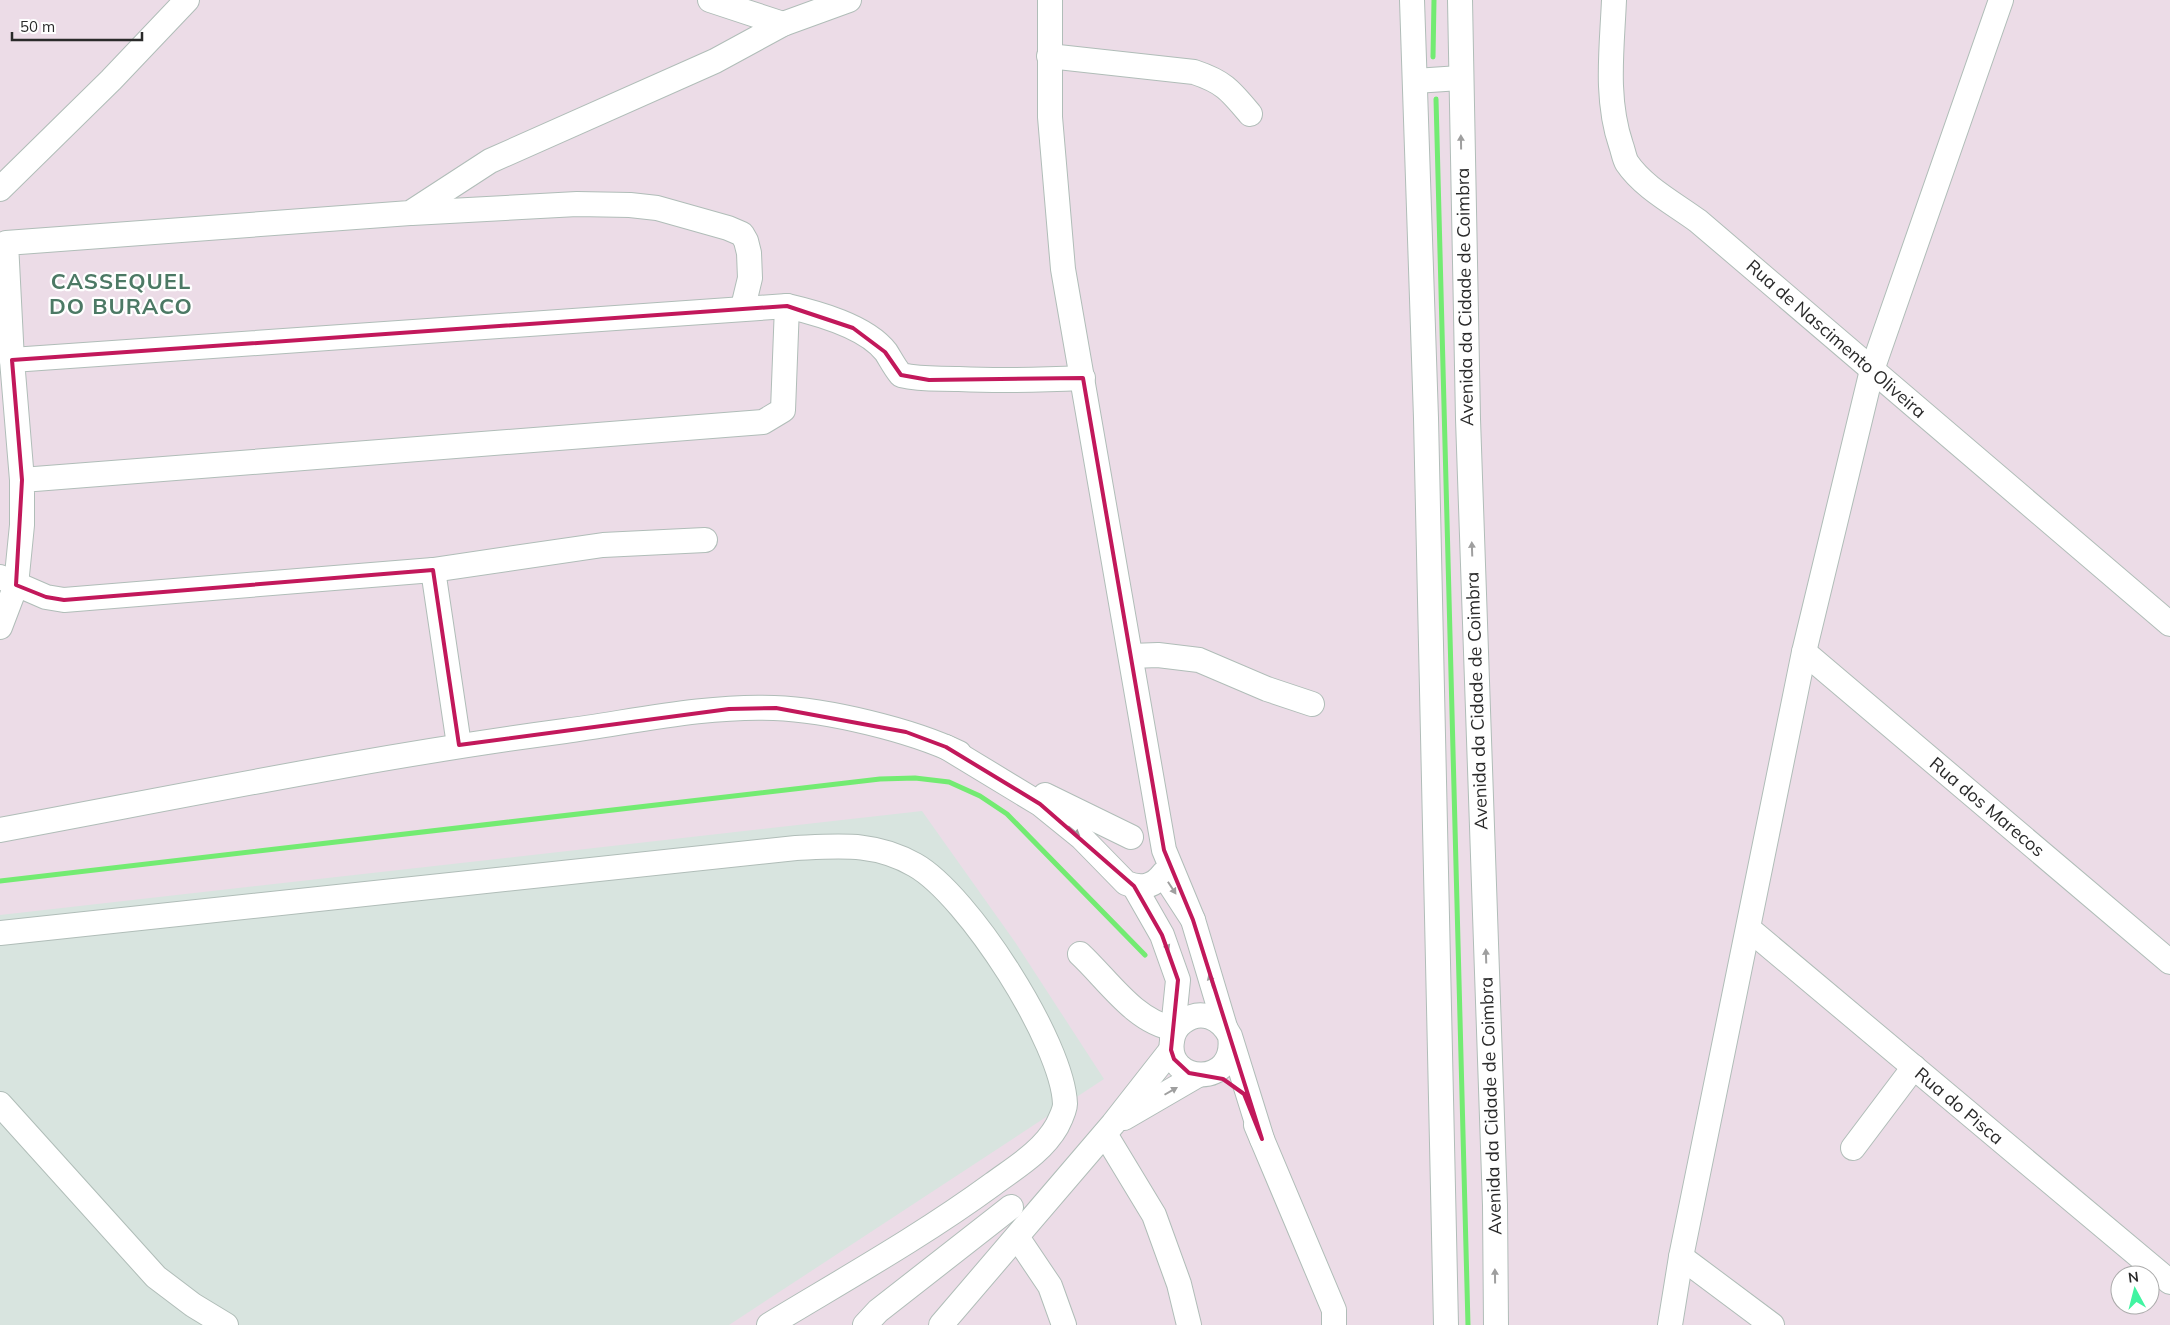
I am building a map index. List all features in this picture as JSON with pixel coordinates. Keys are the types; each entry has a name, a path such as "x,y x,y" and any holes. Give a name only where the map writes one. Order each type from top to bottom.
{"street":[{"path":"0,189 111,80 187,0"},
{"path":"710,0 784,24"},
{"path":"410,213 490,161 715,61 784,24 849,0"},
{"path":"1050,0 1049,56 1055,193 1064,269 1151,779 1164,850 1193,920 1231,1046 1224,1064 1109,1129"},
{"path":"1412,0 1426,418 1446,1325"},
{"name":"Avenida da Cidade de Coimbra","path":"1460,0 1460,78 1478,752 1495,1205 1496,1325"},
{"name":"Rua de Nascimento Oliveira","path":"1614,0 1611,93 1615,129 1626,162 1651,187 1698,221 2170,624"},
{"path":"1670,1325 1681,1257 1804,652 1872,370 2001,0"},
{"path":"1049,56 1194,72 1216,79 1231,91 1250,114"},
{"path":"1415,81 1460,78"},
{"path":"0,627 8,581 22,525 22,480 3,236 577,204 657,208 742,234 749,253 750,278 743,307"},
{"path":"12,360 743,307 787,306 817,313 853,328 885,352 901,375 929,380 1030,381 1083,378"},
{"path":"22,480 763,422 783,410 787,306"},
{"path":"8,581 46,598 64,600 432,570 603,545 705,540"},
{"path":"432,570 459,745"},
{"name":"Rua dos Marecos","path":"1804,652 2170,962"},
{"path":"1131,656 1178,656 1199,660 1267,689 1312,704"},
{"path":"0,830 459,745 729,709 776,708 840,717 906,732 946,747 1137,836 1159,843 1164,850"},
{"path":"946,747 1040,804 1082,838 1127,882 1151,885 1163,874 1193,920"},
{"path":"1151,779 1137,836 1119,847 1116,855 1116,870 1127,882 1162,935 1178,980 1172,1040"},
{"path":"0,933 796,848 860,846 890,852 907,861 940,884 984,935 1040,1026 1062,1079 1065,1106 1056,1126 1037,1151 941,1222 769,1325"},
{"name":"Rua do Pisca","path":"1749,929 2170,1282"},
{"path":"1080,954 1142,1016 1162,1027 1172,1040 1181,1067 1232,1084 1244,1094 1334,1318 1353,1325"},
{"path":"941,1325 958,1316 1017,1238 1109,1129 1172,1040 1174,1031 1189,1018 1208,1016 1227,1032 1262,1138"},
{"path":"1853,1148 1914,1067"},
{"path":"0,1104 156,1277 193,1305 226,1325"},
{"path":"1109,1129 1154,1215 1179,1284 1189,1325"},
{"path":"865,1325 878,1311 1011,1207"},
{"path":"1017,1238 1050,1286 1064,1325"},
{"path":"1681,1257 1772,1325"}],"highlighted area":[{"path":"787,306 853,328 885,352 901,375 929,380 1083,378 1164,850 1193,920 1262,1139 1244,1094 1223,1079 1189,1073 1174,1059 1171,1050 1178,980 1162,935 1134,886 1040,804 946,747 906,732 776,708 729,709 459,745 433,570 64,600 46,597 16,585 22,480 12,360"}],"shaded area":[{"path":"922,811 1015,942 1104,1079 729,1325 0,1325 0,915"}],"waterway":[{"path":"1433,57 1434,0"},
{"path":"1436,99 1468,1325"},
{"path":"0,881 880,779 915,778 949,782 980,796 1007,814 1145,955"}],"district":[{"name":"CASSEQUEL DO BURACO","path":"121,294"}]}
